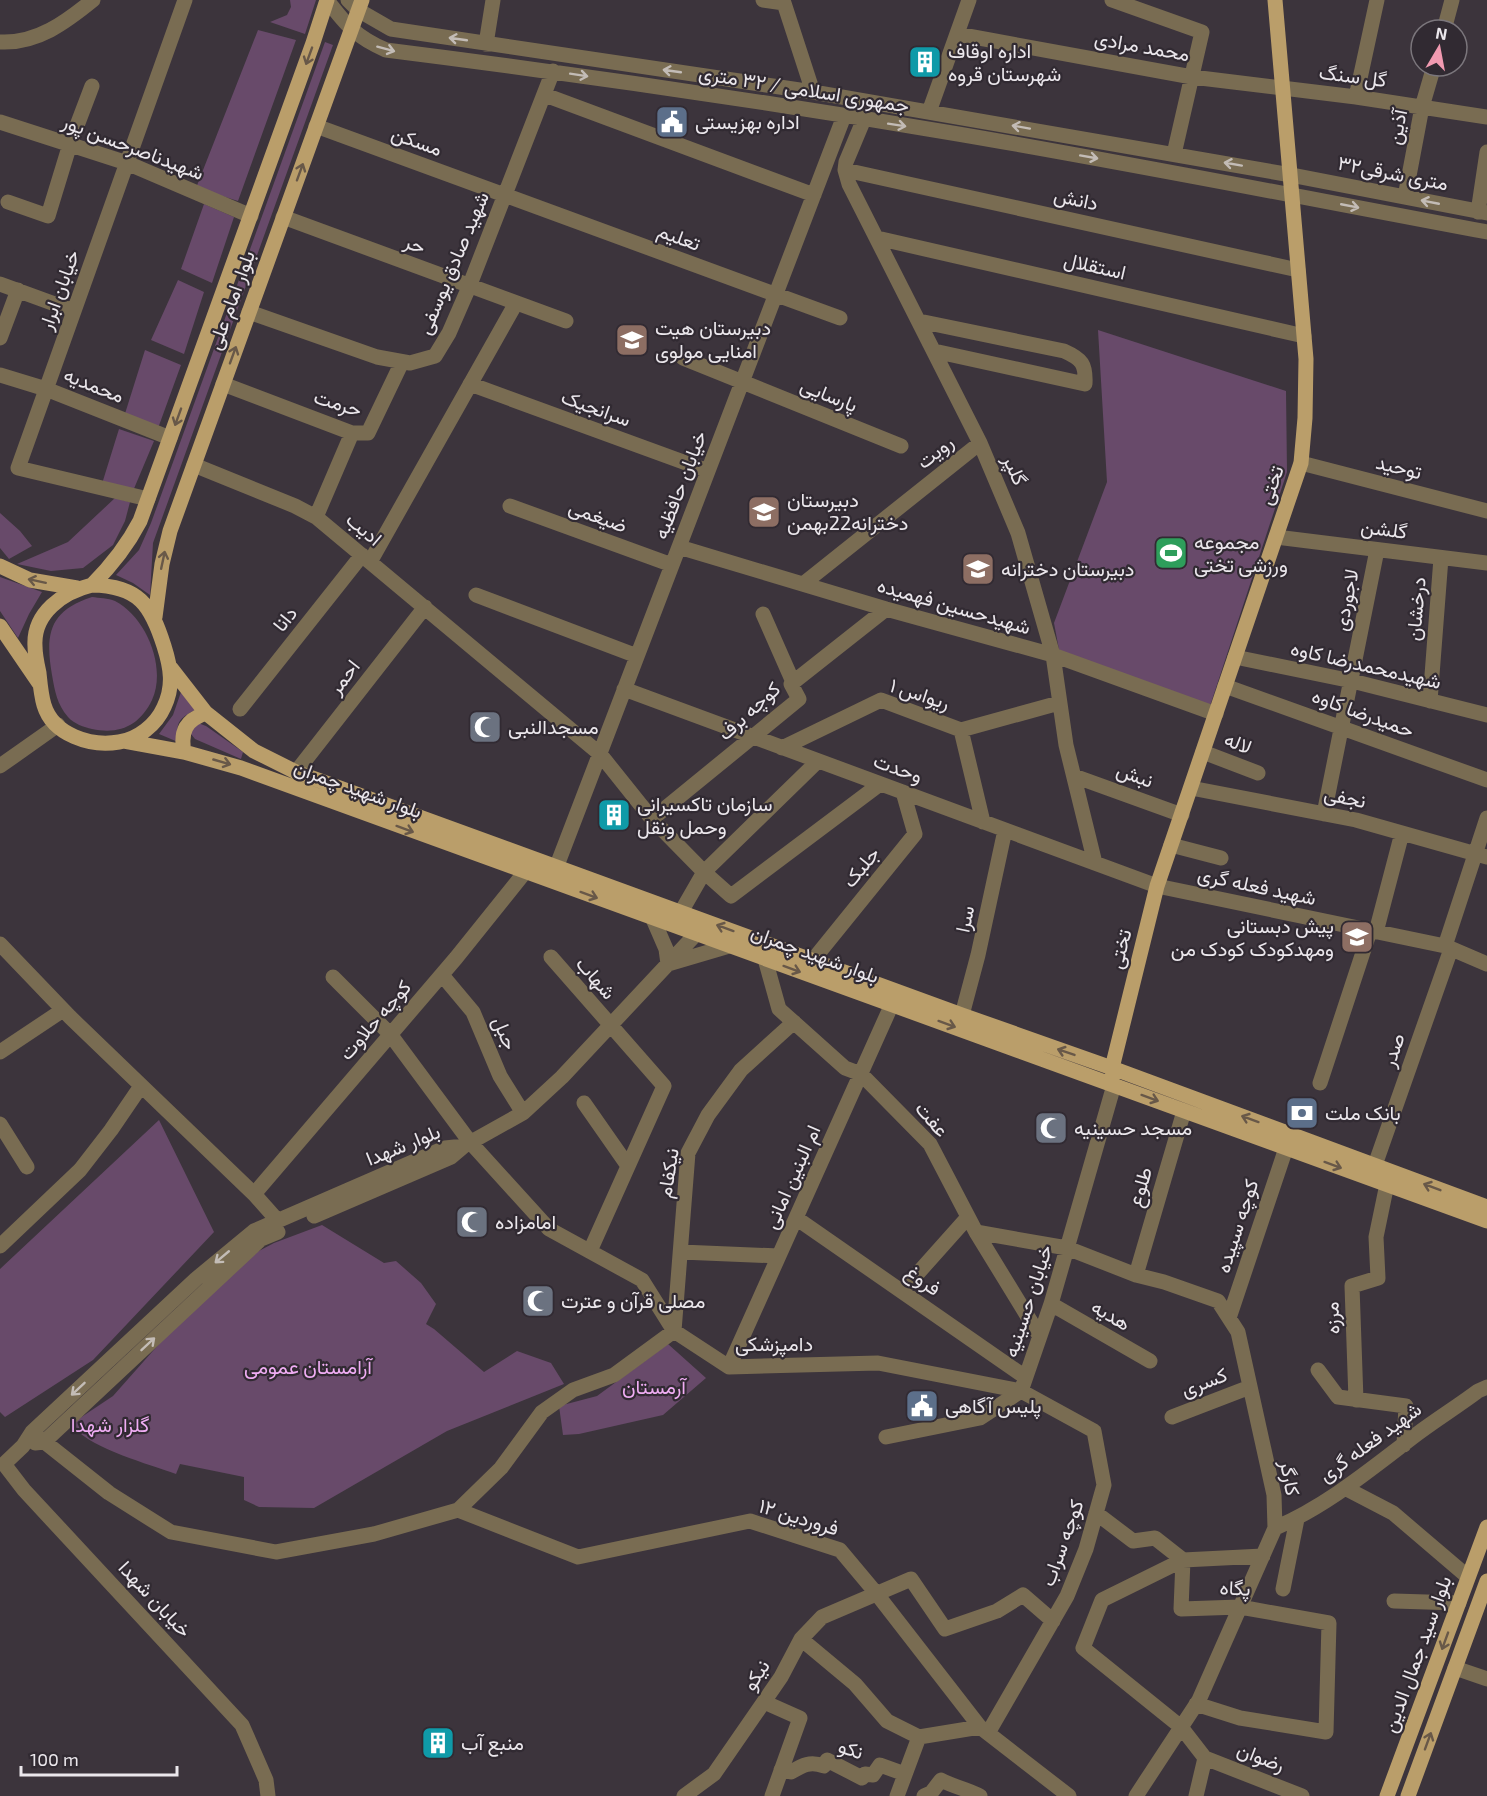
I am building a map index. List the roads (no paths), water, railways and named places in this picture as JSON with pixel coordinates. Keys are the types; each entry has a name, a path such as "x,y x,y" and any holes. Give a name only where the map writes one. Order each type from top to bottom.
{"main road":[{"name":"بلوار امام علی","path":"85,587 112,566 128,544 141,520 327,0"},
{"name":"تختی","path":"1112,1068 1157,886 1301,463 1305,418 1306,359 1275,0"},
{"name":"بلوار امام علی","path":"155,617 162,564 170,531 351,31 356,3"},
{"path":"0,566 30,580 85,587 107,585 121,589 135,596 155,617 171,668 168,699 161,713 151,725 139,735 124,741 108,744 93,743 77,738 58,725 44,706 34,645 37,630 52,604 64,595 85,587"},
{"path":"0,626 41,686"},
{"name":"بلوار شهید چمران","path":"171,668 206,713 254,751 296,772 813,960 895,997 1114,1085 1487,1221"},
{"path":"184,752 182,739 185,727 194,717 206,713"},
{"name":"بلوار شهید چمران","path":"124,741 184,752 241,768 765,959 962,1015 1487,1207"},
{"path":"1112,1068 1114,1085"},
{"name":"بلوار سید جمال الدین","path":"1387,1796 1487,1527"},
{"name":"بلوار سید جمال الدین","path":"1410,1789 1487,1581"},
{"path":"1395,1775 1410,1789"}],"street":[{"path":"0,42 13,43 47,33 93,0"},
{"name":"خیابان ابرار","path":"148,499 18,468 185,0"},
{"name":"جمهوری اسلامی / ۳۲ متری","path":"327,0 351,31 386,50 553,71 844,116 1293,195"},
{"path":"486,44 493,0"},
{"path":"763,0 783,2 813,92"},
{"path":"929,112 969,0"},
{"path":"1112,0 1202,32 1174,154"},
{"path":"1356,97 1377,0"},
{"path":"1447,18 1452,0"},
{"name":"جمهوری اسلامی / ۳۲ متری","path":"356,3 390,29 813,92 1291,175"},
{"name":"محمد مرادی","path":"957,34 1192,77 1284,89"},
{"name":"شهید صادق یوسفی","path":"249,312 377,357 410,363 435,356 449,333 469,286 553,71"},
{"name":"آذین","path":"1405,197 1422,107 1430,78"},
{"path":"8,202 48,216 70,144 92,86"},
{"name":"گل سنگ","path":"1284,89 1356,97 1487,117"},
{"path":"545,95 814,195"},
{"name":"خیابان حافظیه","path":"556,868 844,116"},
{"path":"955,134 958,117"},
{"path":"845,170 846,162 864,120"},
{"name":"شهیدناصرحسن پور","path":"0,122 127,163 250,216"},
{"name":"مسکن","path":"316,126 504,195"},
{"path":"1482,212 1487,152"},
{"name":"گلپر","path":"845,170 849,184 980,442 1018,533 1053,655 1059,703 1095,863"},
{"name":"دانش","path":"845,170 1298,270"},
{"name":"متری شرقی۳۲","path":"1291,175 1482,212"},
{"name":"تعلیم","path":"504,195 840,318"},
{"name":"متری شرقی۳۲","path":"1293,195 1487,232"},
{"name":"حر","path":"284,217 566,321"},
{"name":"استقلال","path":"877,238 1304,336"},
{"path":"0,284 74,311"},
{"path":"0,338 18,290"},
{"name":"دانا","path":"240,709 366,558 516,303"},
{"path":"919,321 1065,351 1078,358 1085,372 1085,384 934,351"},
{"name":"پارسایی","path":"683,358 901,446"},
{"name":"حرمت","path":"223,384 352,433 368,433 402,362"},
{"name":"محمدیه","path":"0,375 46,389 170,438"},
{"name":"سرانجیک","path":"470,384 708,471"},
{"path":"316,517 352,433"},
{"name":"رویت","path":"803,584 980,442"},
{"name":"توحید","path":"1301,463 1487,511"},
{"name":"ادیب","path":"194,465 295,506 316,517 600,754 652,819 731,896 880,784"},
{"name":"ضیغمی","path":"510,506 672,565"},
{"name":"گلشن","path":"1276,537 1487,563"},
{"name":"شهیدحسین فهمیده","path":"679,547 886,609 1053,655 1216,714"},
{"name":"لاجوردی","path":"1324,814 1377,550"},
{"name":"درخشان","path":"1430,700 1441,558"},
{"path":"476,595 637,656"},
{"name":"احمر","path":"296,772 425,607"},
{"name":"کوچه برف","path":"652,819 799,699 791,684 886,609"},
{"path":"763,614 793,682"},
{"name":"شهیدمحمدرضا کاوه","path":"1235,657 1352,681 1487,715"},
{"name":"حمیدرضا کاوه","path":"1225,686 1487,780"},
{"name":"وحدت","path":"624,689 1157,886"},
{"name":"ریواس ۱","path":"782,748 881,700 961,730 982,822"},
{"path":"961,730 1059,703"},
{"path":"0,766 58,725"},
{"name":"لاله","path":"1203,752 1258,773"},
{"path":"681,912 704,872 818,761"},
{"name":"نبش","path":"1074,776 1182,814"},
{"name":"نجفی","path":"1191,788 1356,820 1481,856"},
{"name":"جلبک","path":"813,960 915,834 903,792"},
{"name":"صدر","path":"1375,1165 1481,856 1487,818"},
{"name":"سرا","path":"962,1015 978,955 1005,830"},
{"path":"1320,1083 1373,931 1402,833"},
{"path":"1171,845 1221,858"},
{"name":"کوچه حلاوت","path":"254,1194 442,975 525,872"},
{"name":"شهید فعله گری","path":"1157,886 1448,948 1487,964"},
{"path":"653,919 666,949 668,964"},
{"path":"467,1144 523,1113 562,1077 696,934"},
{"path":"0,944 63,1010 254,1194 278,1221"},
{"path":"668,964 729,946"},
{"name":"شهاب","path":"551,957 664,1086 628,1166"},
{"name":"عفت","path":"765,959 779,1009 845,1068 861,1074 930,1144 976,1233 1040,1335"},
{"name":"جبل","path":"442,975 473,1012 500,1076 523,1113"},
{"name":"دامپزشکی","path":"333,977 390,1034 467,1144 549,1228 642,1280 674,1331 729,1367 878,1363 1023,1384"},
{"name":"ام البنین امانی","path":"729,1367 895,997"},
{"path":"0,1052 63,1010"},
{"name":"نیکفام","path":"674,1331 688,1153 708,1115 741,1070 794,1022"},
{"name":"خیابان حسینیه","path":"1023,1384 1051,1304 1114,1085"},
{"path":"0,1246 80,1170 141,1086"},
{"path":"584,1103 628,1166 590,1251"},
{"name":"طلوع","path":"1136,1275 1184,1111"},
{"path":"0,1124 27,1167"},
{"name":"بلوار شهدا","path":"38,1437 196,1279 254,1231 445,1148 467,1144"},
{"name":"بلوار شهدا","path":"38,1437 261,1239 451,1157 467,1144"},
{"name":"کوچه سپیده","path":"1229,1318 1286,1148"},
{"name":"مرزه","path":"1356,1400 1352,1286 1378,1278 1376,1237 1387,1184"},
{"path":"902,1292 968,1217"},
{"name":"فروغ","path":"796,1218 902,1292 1023,1384"},
{"name":"کارگر","path":"976,1233 1067,1248 1136,1275 1218,1301 1238,1332 1274,1495 1275,1528 1196,1704 1136,1796"},
{"path":"681,1252 779,1256"},
{"name":"هدیه","path":"1051,1304 1150,1361"},
{"path":"38,1437 108,1494 171,1532 276,1552 374,1534 458,1510 501,1468 542,1412 573,1390 614,1375 674,1331"},
{"path":"1318,1370 1338,1397 1406,1406 1404,1445"},
{"path":"886,1437 980,1418 1023,1384"},
{"name":"کوچه سراب","path":"984,1730 1067,1596 1104,1485 1094,1431 1023,1384"},
{"name":"کسری","path":"1172,1417 1250,1387"},
{"name":"شهید فعله گری","path":"1275,1528 1297,1518 1345,1488 1469,1397 1487,1388"},
{"name":"خیابان شهدا","path":"38,1437 2,1461 24,1490 242,1725 267,1788"},
{"path":"1345,1488 1393,1513 1468,1577"},
{"name":"۱۲ فروردین","path":"458,1510 578,1557 750,1521 840,1550 984,1730 1060,1793"},
{"path":"1096,1513 1133,1541 1155,1538 1183,1560"},
{"path":"1282,1589 1297,1518"},
{"path":"1196,1796 1205,1758 1181,1727 1083,1648 1102,1600 1183,1560 1263,1556"},
{"name":"پگاه","path":"1183,1560 1181,1609 1240,1607 1329,1623 1326,1732 1240,1718 1196,1704"},
{"name":"نیکو","path":"684,1796 714,1774 781,1677 801,1639 822,1617 911,1579 945,1629 997,1611 1023,1595 1053,1621"},
{"path":"1394,1601 1458,1603"},
{"path":"801,1639 855,1684 887,1721 919,1737 984,1730"},
{"path":"1455,1668 1487,1679"},
{"path":"764,1702 800,1718 772,1796"},
{"path":"919,1737 901,1786 922,1796 931,1793 941,1780 980,1796"},
{"name":"رضوان","path":"1205,1758 1302,1796"},
{"name":"نکو","path":"781,1770 791,1772 814,1763 824,1766 827,1760 862,1778 865,1774 873,1775 879,1766 901,1786"},
{"path":"261,1796 267,1788"}],"place":[{"name":"اداره اوقاف شهرستان قروه","path":"925,62"},
{"name":"اداره بهزیستی","path":"672,122"},
{"name":"دبیرستان هیت امنایی مولوی","path":"632,340"},
{"name":"دبیرستان دخترانه22بهمن","path":"764,512"},
{"name":"مجموعه ورزشی تختی","path":"1171,553"},
{"name":"دبیرستان دخترانه","path":"978,569"},
{"name":"مسجدالنبی","path":"485,727"},
{"name":"سازمان تاکسیرانی وحمل ونقل","path":"614,815"},
{"name":"پیش دبستانی ومهدکودک کودک من","path":"1357,937"},
{"name":"بانک ملت","path":"1302,1113"},
{"name":"مسجد حسینیه","path":"1051,1128"},
{"name":"امامزاده","path":"472,1222"},
{"name":"مصلی قرآن و عترت","path":"538,1301"},
{"name":"پلیس آگاهی","path":"922,1406"},
{"name":"منبع آب","path":"438,1743"}],"park label":[{"name":"آرامستان عمومی","path":"308,1367"},
{"name":"آرمستان","path":"654,1387"},
{"name":"گلزار شهدا","path":"110,1425"}]}
